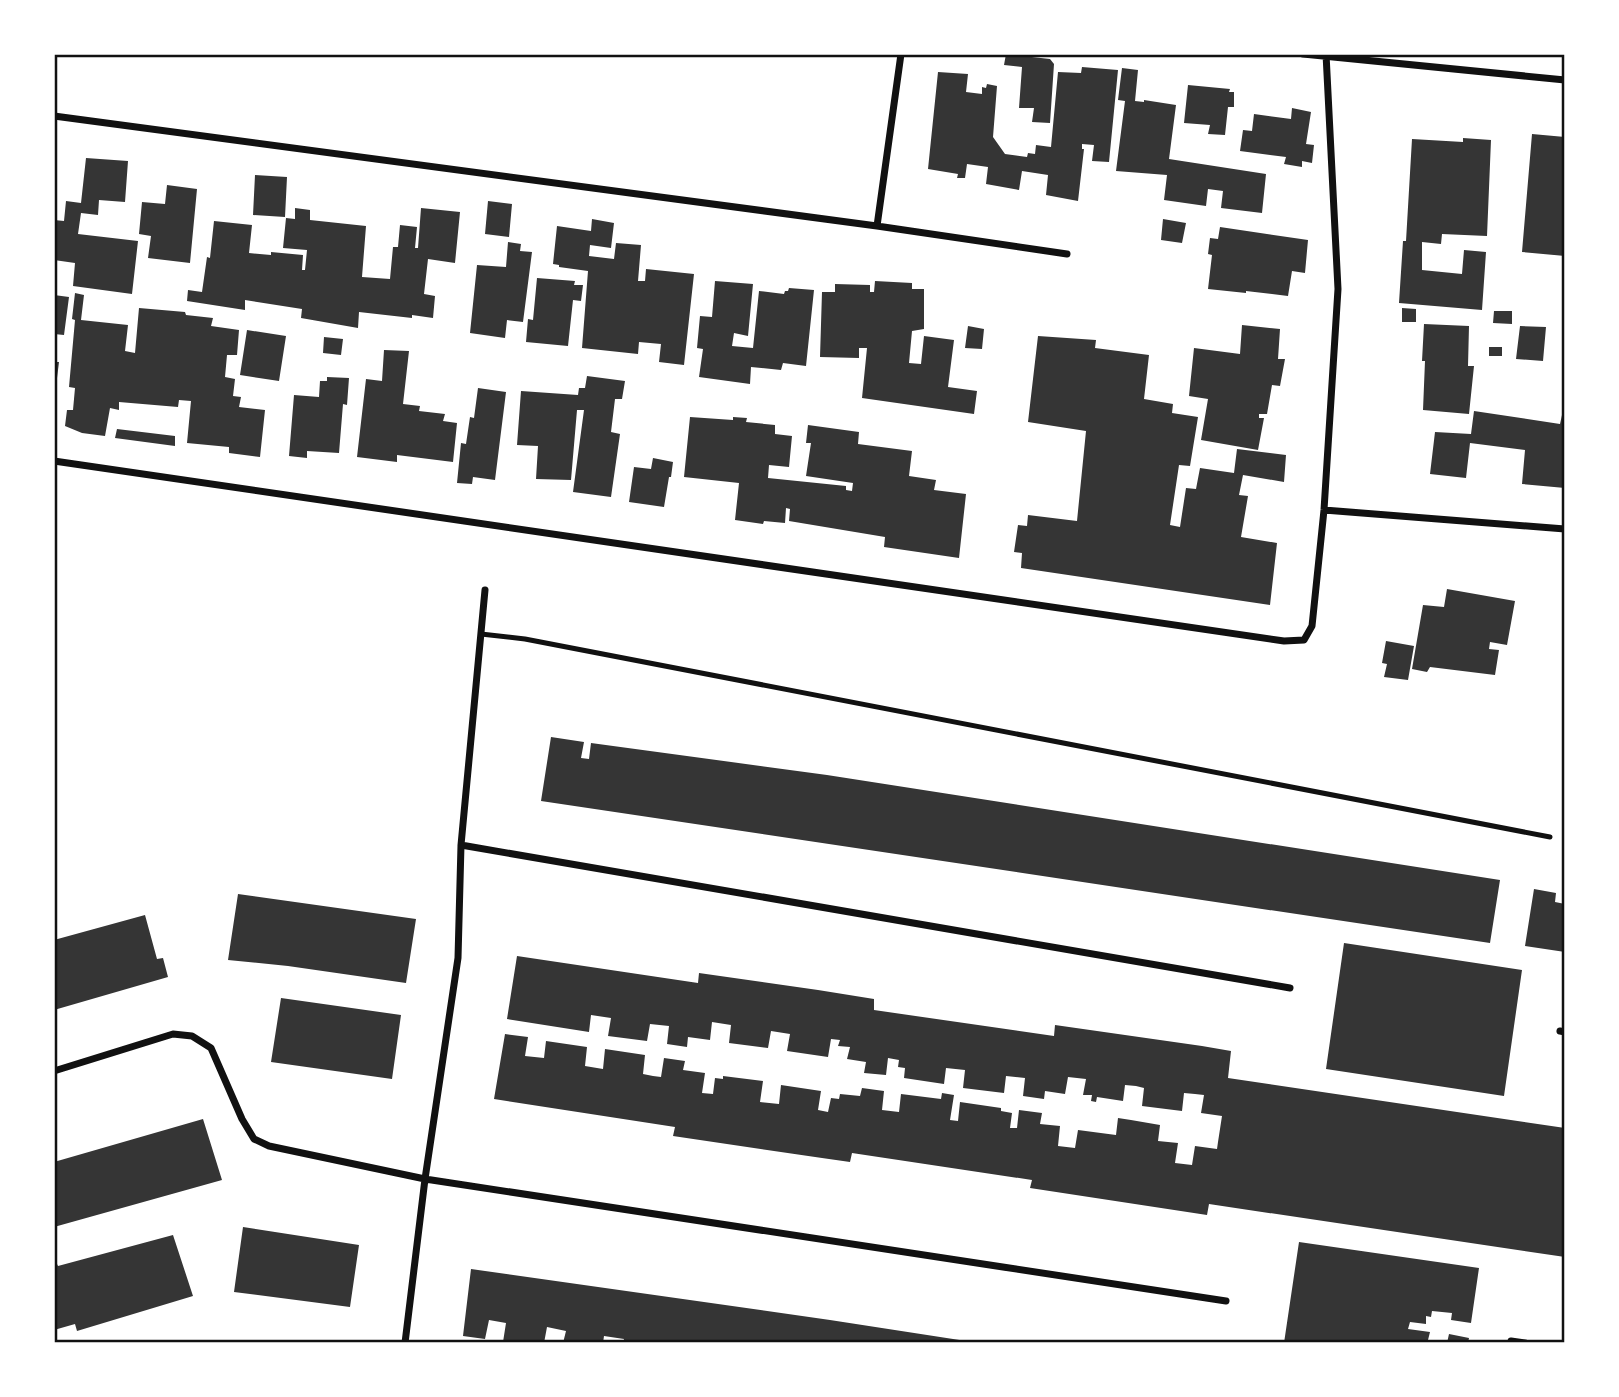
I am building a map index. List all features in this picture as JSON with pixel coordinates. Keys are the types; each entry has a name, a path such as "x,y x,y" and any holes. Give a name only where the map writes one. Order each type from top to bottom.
{"street":[{"path":"877,226 901,54"},
{"path":"1303,54 1565,80"},
{"path":"54,461 1270,639 1304,640 1312,626 1324,510 1338,289 1326,56"},
{"path":"54,116 1067,254"},
{"path":"1324,510 1565,529"},
{"path":"405,1343 425,1179 458,958 461,845 485,590"},
{"path":"461,845 1290,988"},
{"path":"54,1071 173,1034 192,1036 211,1048 242,1119 254,1139 269,1146 425,1179 1226,1301"},
{"path":"1511,1341 1525,1343"}],"lane":[{"path":"481,634 525,639 1550,838"}],"building":[{"path":"1006,54 1050,59 1054,64 1050,123 1032,122 1034,108 1019,108 1022,67 1004,65"},
{"path":"1082,67 1118,70 1109,162 1092,161 1094,145 1082,144 1084,149 1078,201 1046,195 1048,175 1022,171 1019,190 986,184 988,167 967,164 965,178 957,178 958,174 928,169 938,72 968,74 966,92 982,94 982,87 986,88 987,84 997,86 993,137 1005,154 1027,157 1028,153 1035,154 1036,145 1051,147 1058,72 1081,73"},
{"path":"1122,68 1138,70 1135,101 1176,105 1169,159 1266,174 1262,213 1221,208 1223,191 1208,189 1206,206 1164,200 1167,175 1116,171 1125,101 1118,100"},
{"path":"1188,85 1230,89 1229,92 1234,92 1234,107 1228,107 1225,135 1208,134 1210,125 1184,123"},
{"path":"1292,108 1311,112 1306,144 1314,145 1312,163 1302,161 1302,167 1284,164 1286,157 1240,151 1243,130 1252,131 1254,114 1291,119"},
{"path":"1532,134 1565,137 1565,256 1522,252"},
{"path":"1463,138 1491,140 1487,236 1442,234 1441,244 1422,242 1422,270 1462,274 1464,250 1486,252 1482,310 1399,303 1403,241 1406,241 1412,139 1463,142"},
{"path":"86,158 128,161 125,202 99,200 98,215 81,213 78,234 138,241 132,294 73,286 75,263 54,260 54,220 64,221 66,201 81,203"},
{"path":"255,175 287,177 285,217 253,215"},
{"path":"167,185 197,189 190,263 148,258 151,236 139,234 142,202 165,204"},
{"path":"488,201 512,204 509,237 485,234"},
{"path":"295,208 310,210 310,220 366,226 362,277 390,279 393,247 398,247 400,225 417,227 415,248 418,248 421,208 460,212 455,263 428,259 424,294 435,296 433,318 359,312 358,328 301,318 302,309 245,300 245,310 187,301 188,290 202,292 207,257 210,258 214,221 252,225 249,253 303,255 302,270 305,270 307,250 283,248 286,218 295,219"},
{"path":"592,219 614,223 611,248 590,245 589,256 614,259 616,243 641,245 638,281 645,281 646,269 694,274 684,365 659,362 661,344 639,342 638,354 582,348 588,271 553,264 557,226 591,231"},
{"path":"1163,219 1186,223 1182,243 1161,240"},
{"path":"1220,227 1308,240 1305,273 1292,271 1288,296 1208,289 1212,255 1208,254 1210,238 1218,239"},
{"path":"508,242 521,244 520,251 532,252 523,322 507,320 505,338 470,333 477,265 506,267"},
{"path":"537,278 575,281 574,285 583,285 581,301 573,300 568,346 526,342 528,319 533,320"},
{"path":"715,281 753,284 748,336 734,333 732,346 753,348 759,291 784,294 789,288 814,290 806,366 783,363 781,370 751,367 750,384 699,377 703,349 697,348 700,316 712,317"},
{"path":"875,281 912,283 912,289 924,289 924,329 912,331 909,363 921,364 924,336 954,340 948,387 977,391 974,414 862,398 867,348 859,348 859,358 820,357 822,292 835,292 835,284 870,285 870,292 874,292"},
{"path":"75,293 84,295 81,320 128,325 125,351 135,353 139,308 185,312 186,315 213,318 211,326 239,330 237,355 227,355 225,377 235,379 233,396 241,397 239,407 265,410 260,457 229,453 229,447 187,443 191,401 179,400 178,407 119,402 119,410 110,408 105,436 82,433 65,426 67,410 73,410 75,388 69,387"},
{"path":"54,295 69,297 64,335 54,334"},
{"path":"1402,308 1416,309 1416,322 1402,322"},
{"path":"1494,311 1512,311 1512,324 1493,323"},
{"path":"1424,324 1469,326 1468,366 1474,366 1469,414 1423,410"},
{"path":"1242,325 1280,329 1278,359 1285,359 1280,386 1272,385 1267,414 1259,414 1259,418 1264,418 1258,450 1201,440 1208,399 1189,396 1194,348 1240,354"},
{"path":"968,326 984,329 982,349 965,348"},
{"path":"1520,326 1546,327 1543,361 1516,359"},
{"path":"247,330 286,336 279,381 240,375"},
{"path":"1038,336 1096,340 1095,348 1149,355 1144,399 1173,404 1172,413 1198,417 1190,466 1179,465 1170,525 1180,527 1186,488 1196,489 1200,468 1234,473 1237,449 1286,455 1284,482 1243,475 1239,495 1248,496 1241,537 1277,543 1270,605 1021,568 1022,553 1014,552 1018,525 1027,526 1028,515 1077,521 1086,431 1028,422"},
{"path":"324,337 343,339 341,355 323,353"},
{"path":"1489,347 1502,347 1502,356 1489,356"},
{"path":"384,350 409,351 403,404 420,406 419,411 445,414 443,421 457,423 453,462 397,455 397,462 357,457 366,379 382,381"},
{"path":"54,362 59,362 56,386 54,386"},
{"path":"587,376 625,381 622,399 615,399 611,432 620,434 611,497 573,492 584,410 577,410 571,480 536,479 538,446 517,445 521,391 578,395 579,388 585,388"},
{"path":"327,377 349,378 347,405 343,404 339,453 307,451 307,458 289,456 294,395 319,397 320,381 327,381"},
{"path":"478,388 506,392 495,480 473,477 472,484 457,483 461,443 466,444 470,417 474,418"},
{"path":"1474,411 1560,424 1562,415 1565,415 1565,488 1522,484 1525,450 1470,443 1466,478 1430,474 1435,432 1471,434"},
{"path":"690,417 733,420 733,417 747,418 746,422 775,425 775,434 792,436 789,467 769,465 768,478 846,486 846,490 852,491 853,483 806,476 811,443 806,443 808,425 859,432 858,444 912,451 909,476 936,480 934,490 966,494 959,558 884,547 885,537 789,521 790,509 786,508 785,523 764,521 763,524 735,520 739,483 684,477"},
{"path":"117,429 175,436 175,446 115,438"},
{"path":"653,458 673,462 664,507 629,502 634,467 651,469"},
{"path":"1447,589 1515,601 1507,645 1490,642 1489,649 1499,650 1495,675 1430,667 1427,672 1412,669 1423,605 1444,607"},
{"path":"1386,641 1414,646 1408,680 1384,677 1387,664 1382,663"},
{"path":"551,737 584,742 581,758 589,759 591,743 827,775 1500,880 1490,943 541,801"},
{"path":"1534,889 1556,893 1555,902 1565,904 1565,952 1525,946"},
{"path":"238,894 416,919 406,983 228,960"},
{"path":"145,915 157,959 163,958 168,977 54,1010 54,940"},
{"path":"1344,943 1522,970 1504,1096 1326,1069"},
{"path":"517,956 698,983 699,973 818,990 874,999 874,1010 1054,1036 1055,1025 1202,1046 1231,1051 1228,1078 1565,1128 1565,1257 1209,1204 1207,1215 1030,1188 1032,1180 852,1153 850,1162 673,1136 675,1127 494,1099 505,1034 528,1037 525,1056 544,1058 546,1041 587,1047 585,1066 603,1069 605,1049 645,1055 643,1074 653,1076 661,1077 664,1058 685,1061 683,1070 705,1073 702,1093 713,1094 715,1078 723,1079 723,1076 763,1081 760,1102 779,1104 781,1085 821,1091 818,1110 828,1112 831,1098 839,1099 840,1094 860,1096 862,1088 884,1091 882,1110 899,1112 901,1094 941,1099 942,1093 954,1095 950,1120 958,1121 960,1102 1001,1108 1001,1111 1012,1113 1010,1128 1017,1128 1019,1110 1042,1113 1040,1124 1060,1126 1058,1146 1075,1148 1078,1130 1116,1135 1118,1118 1160,1125 1158,1141 1178,1143 1175,1163 1192,1165 1195,1146 1217,1149 1222,1116 1201,1113 1204,1095 1184,1093 1182,1111 1142,1106 1144,1088 1125,1085 1123,1101 1097,1097 1096,1102 1091,1101 1092,1095 1083,1095 1086,1079 1068,1077 1065,1094 1045,1091 1044,1099 1023,1096 1025,1078 1006,1076 1004,1093 963,1088 965,1070 946,1068 944,1084 904,1078 905,1068 898,1067 899,1060 888,1058 886,1075 864,1073 866,1062 847,1059 850,1047 838,1046 840,1040 831,1039 828,1057 787,1051 790,1034 771,1031 768,1048 729,1043 731,1025 712,1022 710,1040 688,1037 687,1047 667,1044 669,1026 650,1024 647,1041 608,1036 611,1018 591,1015 589,1032 507,1019"},
{"path":"281,998 401,1015 392,1079 271,1062"},
{"path":"203,1119 222,1180 54,1227 54,1162"},
{"path":"243,1227 359,1245 350,1307 234,1292"},
{"path":"173,1235 193,1296 77,1331 75,1324 54,1330 54,1265"},
{"path":"1299,1242 1479,1268 1471,1323 1451,1320 1452,1313 1432,1311 1431,1317 1426,1316 1426,1324 1410,1322 1408,1329 1430,1332 1428,1340 1436,1343 1284,1343"},
{"path":"471,1269 830,1320 966,1343 623,1343 624,1339 604,1336 603,1343 563,1343 566,1331 547,1327 544,1343 503,1342 506,1323 489,1320 485,1339 463,1336"},
{"path":"1449,1334 1469,1338 1468,1343 1447,1343"}]}
